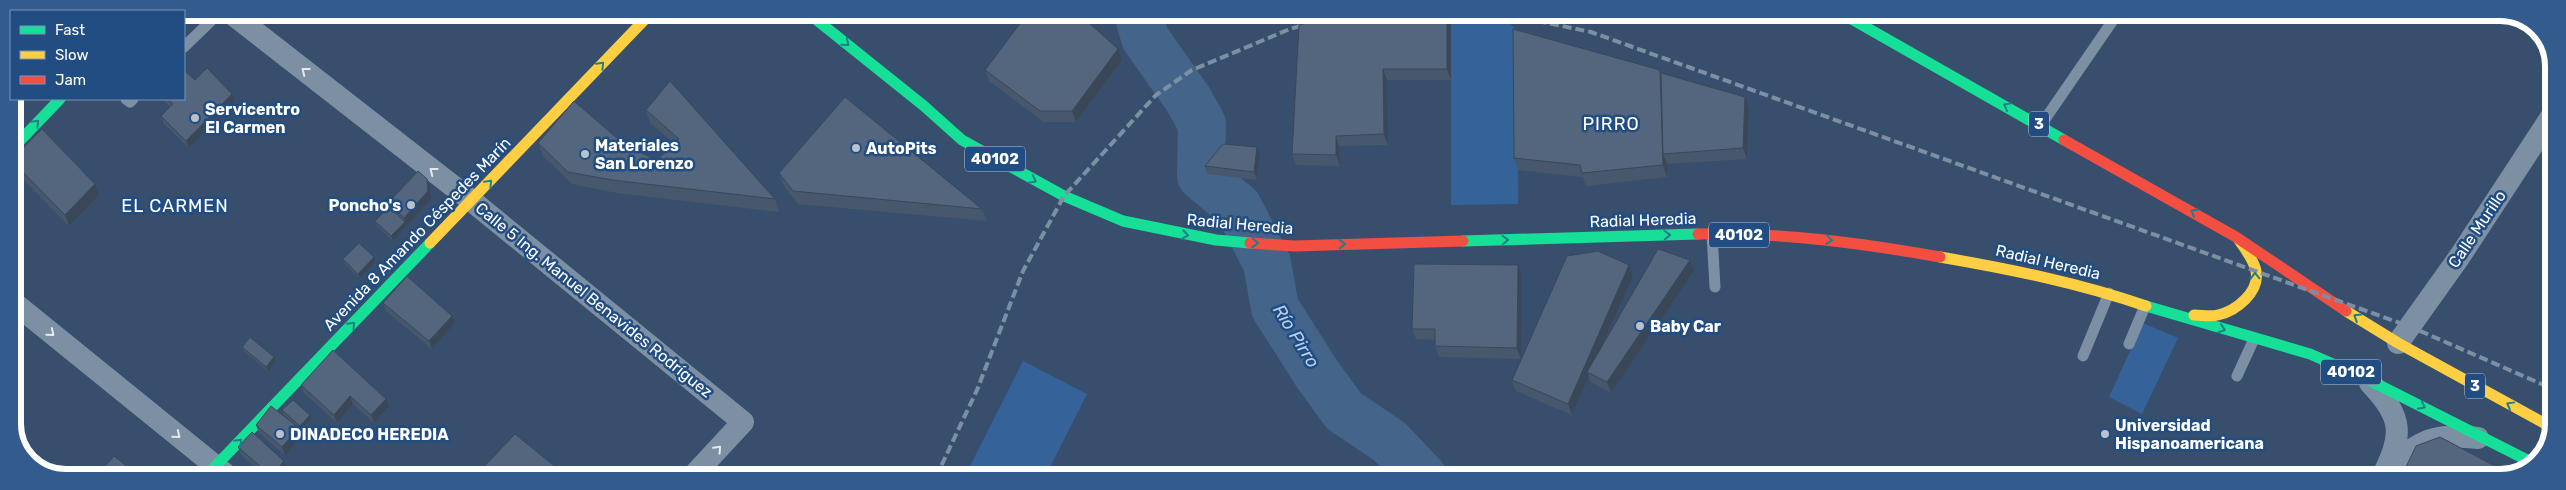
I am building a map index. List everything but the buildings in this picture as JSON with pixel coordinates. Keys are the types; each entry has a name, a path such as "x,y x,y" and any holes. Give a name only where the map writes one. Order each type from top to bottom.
{"main road":[{"name":"Avenida 8 Amando Céspedes Marín","path":"221,469 643,21"},
{"name":"Radial Heredia","path":"818,21 924,106 962,140 1064,196 1123,221 1216,240 1294,246 1712,234 1816,238 1872,245 2001,267 2109,293 2145,306 2310,354 2365,378 2527,460"},
{"name":"3","path":"1855,21 2236,236 2322,296 2398,343 2545,424"},
{"path":"21,140 59,100"},
{"path":"2175,314 2217,316 2232,310 2246,298 2255,284 2256,273 2251,259 2236,236"},
{"path":"2365,378 2413,390 2535,453"}],"street":[{"name":"Calle 5 Ing. Manuel Benavides Rodríguez","path":"241,21 472,201 744,422 700,469"},
{"name":"Calle Murillo","path":"2398,343 2454,264 2545,126"},
{"path":"21,309 212,469"},
{"path":"2365,378 2387,401 2396,417 2398,432 2385,469"},
{"path":"2389,469 2417,444 2436,436 2486,439"}],"lane":[{"path":"186,40 208,21"},
{"path":"2041,125 2112,21"},
{"path":"1712,234 1715,286"},
{"path":"2083,356 2109,293"},
{"path":"2129,344 2145,306"},
{"path":"2236,376 2254,339"}],"shaded area":[{"path":"1451,21 1507,21 1517,30 1518,204 1451,205"},
{"path":"2143,323 2178,338 2142,414 2109,397"},
{"path":"1023,361 1087,394 1049,469 976,469 970,466"}],"waterway":[{"name":"Río Pirro","path":"1140,21 1145,38 1188,99 1202,124 1201,176 1238,207 1267,263 1275,308 1317,374 1344,411 1390,442 1415,469"}],"railway":[{"path":"940,469 977,390 1023,271 1064,196 1156,95 1192,70 1290,29 1318,21"},
{"path":"1538,21 1591,32 2411,327 2545,386"}],"traffic: fast":[{"path":"818,21 924,106 962,140 1064,196 1123,221 1216,240 1250,243"},
{"path":"1855,21 2064,140"},
{"path":"21,140 59,100"},
{"path":"1463,241 1698,234"},
{"path":"213,469 430,243"},
{"path":"2146,306 2310,354 2365,378 2527,460"}],"traffic: slow":[{"path":"430,243 643,21"},
{"path":"2194,315 2212,316 2225,313 2239,305 2250,293 2256,279 2256,271 2239,240"},
{"path":"1940,257 2044,277 2146,306"},
{"path":"2346,311 2398,343 2545,424"}],"traffic: jam":[{"path":"2064,140 2236,237 2346,311"},
{"path":"1698,234 1789,237 1880,247 1940,257"},
{"path":"1250,243 1294,246 1463,241"}],"place":[{"name":"Servicentro El Carmen","path":"195,118"},
{"name":"AutoPits","path":"856,148"},
{"name":"Materiales San Lorenzo","path":"585,154"},
{"name":"Poncho's","path":"411,205"},
{"name":"Baby Car","path":"1640,326"},
{"name":"DINADECO HEREDIA","path":"280,434"},
{"name":"Universidad Hispanoamericana","path":"2105,434"}],"district":[{"name":"PIRRO","path":"1611,124"},
{"name":"EL CARMEN","path":"175,206"}]}
